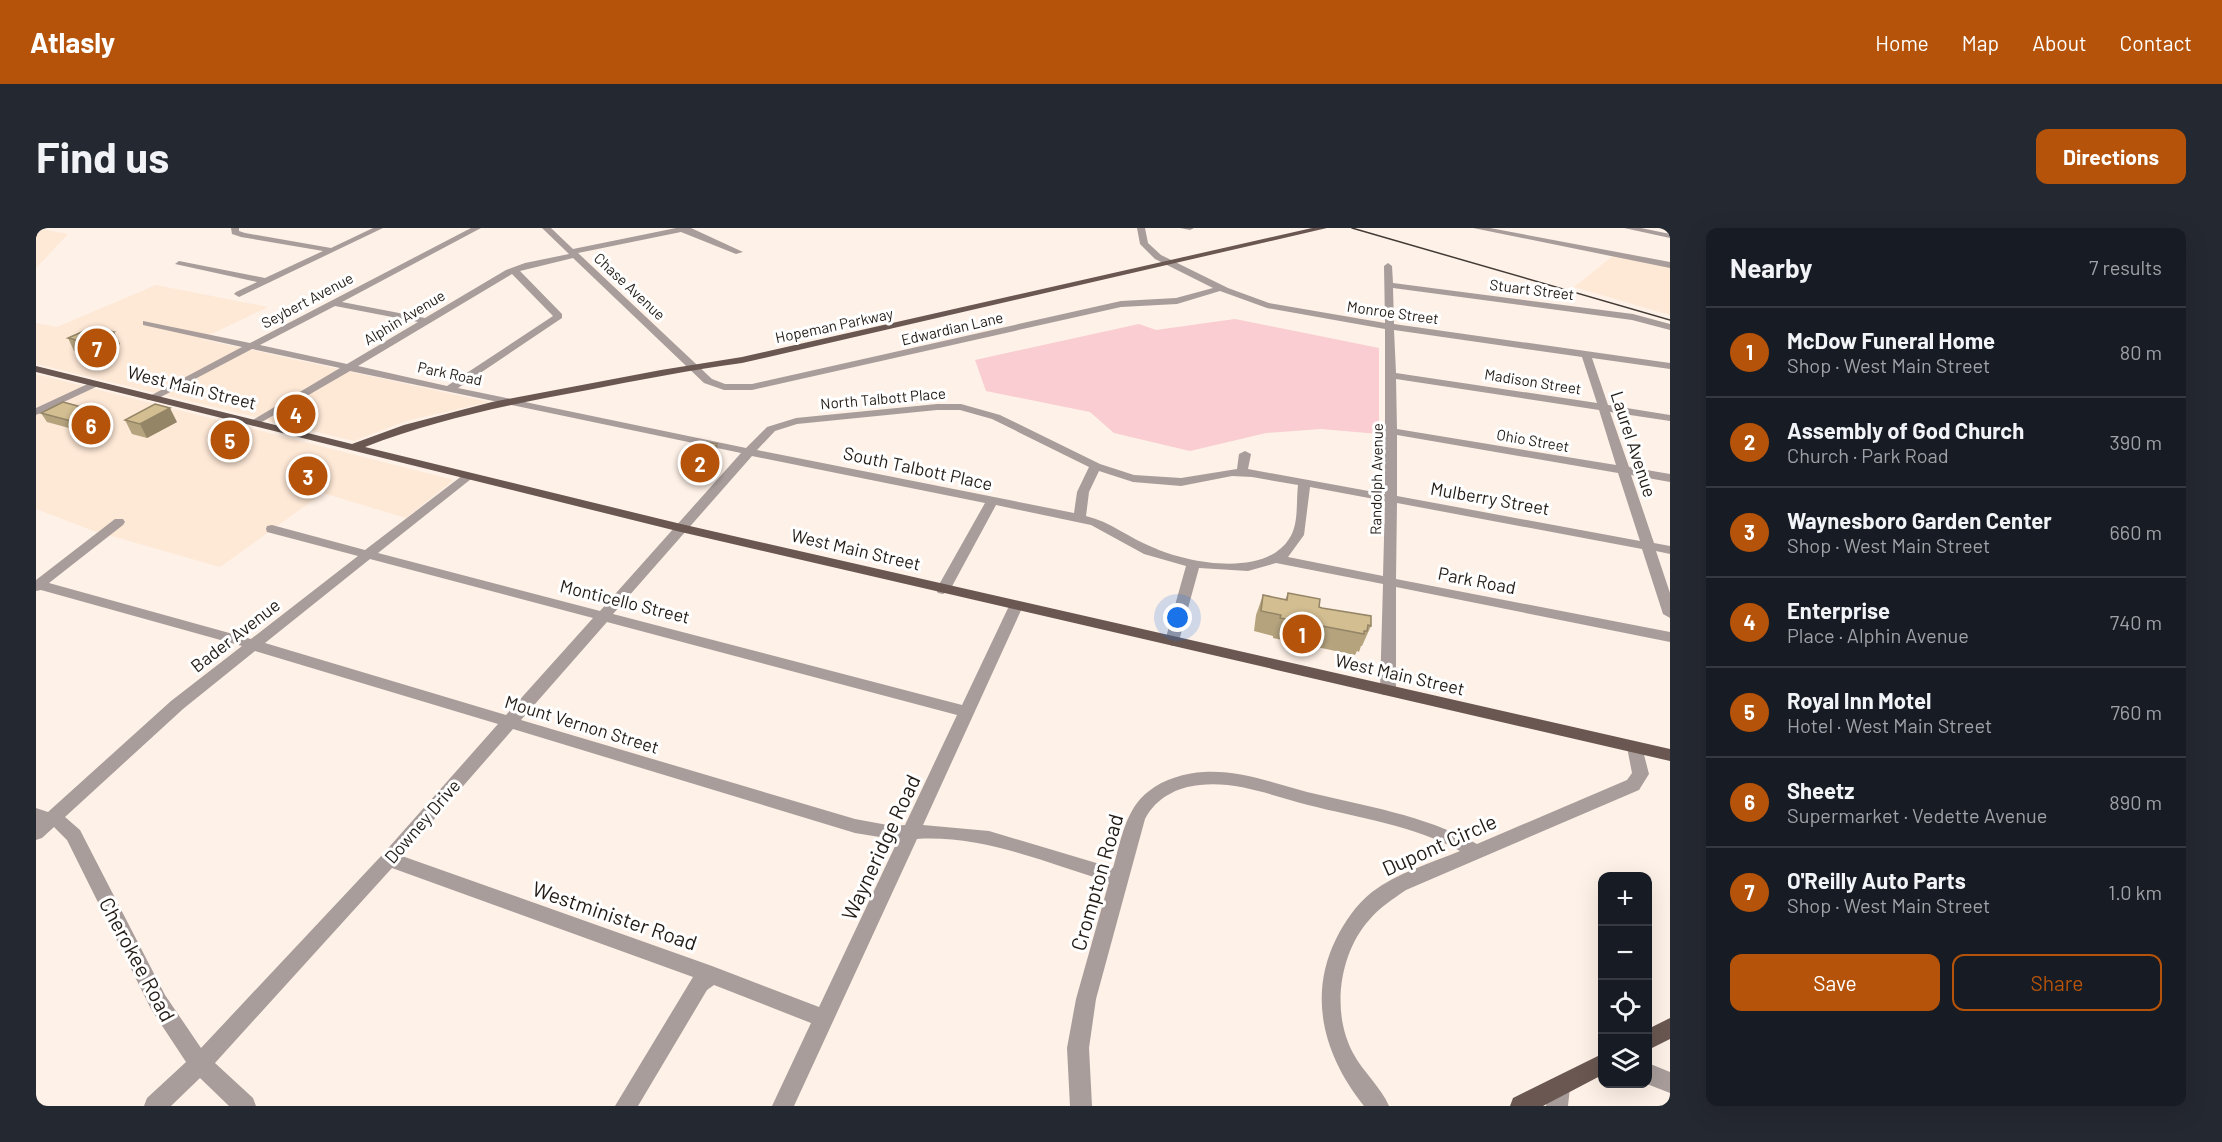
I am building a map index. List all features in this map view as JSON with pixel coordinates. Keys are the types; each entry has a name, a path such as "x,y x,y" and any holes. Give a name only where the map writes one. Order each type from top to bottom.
{"main road":[{"name":"Hopeman Parkway","path":"696,369 1323,228"},
{"name":"West Main Street","path":"36,369 681,528 1670,755"},
{"path":"351,448 426,421 506,402 696,369"},
{"path":"366,452 385,441 424,428 521,405 696,369"},
{"path":"1652,1038 1670,1029"},
{"path":"1521,1106 1558,1096 1598,1067"}],"street":[{"path":"235,228 235,232 244,235 331,250"},
{"path":"239,294 379,228"},
{"name":"Seybert Avenue","path":"151,398 477,228"},
{"name":"Chase Avenue","path":"546,228 696,369"},
{"name":"Alphin Avenue","path":"255,423 514,270 687,228"},
{"name":"Monroe Street","path":"1141,228 1146,248 1221,288 1267,305 1300,313 1390,327 1670,366"},
{"path":"1184,228 1190,228"},
{"path":"1477,228 1670,265"},
{"path":"1628,228 1670,236"},
{"path":"682,229 739,252"},
{"path":"179,264 266,281"},
{"name":"Randolph Avenue","path":"1388,266 1391,375 1388,691"},
{"path":"448,390 559,316 514,270"},
{"name":"Stuart Street","path":"1389,285 1633,317 1670,327"},
{"name":"Edwardian Lane","path":"696,369 717,385 734,388 752,387 1121,304 1177,301 1221,288"},
{"path":"334,303 427,321"},
{"name":"Park Road","path":"146,323 448,390 749,452"},
{"name":"Laurel Avenue","path":"1586,354 1670,614"},
{"name":"Madison Street","path":"1391,375 1670,418"},
{"path":"36,412 94,384"},
{"name":"North Talbott Place","path":"749,452 771,429 788,423 926,408 961,407 996,417 1096,466"},
{"name":"Ohio Street","path":"1391,431 1670,478"},
{"name":"South Talbott Place","path":"749,452 1079,519 1101,525 1150,551 1192,564 1243,566 1277,559"},
{"name":"Downey Drive","path":"155,1106 201,1064 389,858 749,452"},
{"path":"1242,472 1245,454"},
{"path":"1079,519 1083,492 1096,466"},
{"name":"Mulberry Street","path":"1096,466 1124,476 1162,482 1190,481 1242,472 1670,550"},
{"name":"Bader Avenue","path":"36,833 44,817 177,705 467,476"},
{"path":"1277,559 1290,549 1297,537 1304,483"},
{"path":"944,590 992,501"},
{"path":"37,585 119,522"},
{"name":"Monticello Street","path":"272,529 967,712"},
{"name":"Park Road","path":"1277,559 1670,637"},
{"path":"1172,641 1192,564"},
{"name":"Mount Vernon Street","path":"37,585 157,616 844,823 893,833 933,831 989,838 1120,878"},
{"name":"Wayneridge Road","path":"783,1106 1016,606"},
{"name":"Dupont Circle","path":"1378,1106 1351,1071 1338,1043 1332,983 1338,952 1352,926 1376,898 1399,885 1634,785 1641,774 1635,747"},
{"name":"Crompton Road","path":"1081,1106 1077,1067 1081,1023 1086,999 1136,819 1143,806 1159,792 1173,784 1202,778 1248,782 1382,816 1444,835 1477,852"},
{"name":"Cherokee Road","path":"44,817 69,828 74,835 158,1002 201,1064 245,1106"},
{"name":"Westminister Road","path":"389,858 712,975 825,1019"},
{"path":"626,1106 700,984 712,975"},
{"path":"1652,1075 1670,1083"}],"shaded area":[{"path":"36,228 68,234 36,268"},
{"path":"1614,255 1670,266 1670,315 1574,287"},
{"path":"156,285 268,307 201,339 489,402 406,421 354,441 36,364 36,323 57,327"},
{"path":"1235,319 1379,348 1379,434 1321,429 1266,433 1190,451 1114,433 1090,412 986,391 975,360 1139,324 1156,330"},
{"path":"36,374 454,480 406,518 323,493 220,567 91,530 36,509"}],"building":[{"path":"93,327 114,332 89,343 68,338"},
{"path":"63,402 107,414 86,425 41,413"},
{"path":"155,404 170,408 140,424 125,420"},
{"path":"706,442 717,444 702,461 690,459"},
{"path":"1288,593 1320,599 1319,607 1322,608 1371,616 1371,626 1368,625 1364,634 1280,618 1281,615 1261,611 1263,595 1287,600"}],"railway":[{"path":"1352,228 1670,320"}],"place":[{"name":"O'Reilly Auto Parts","path":"97,348"},
{"name":"Enterprise","path":"296,414"},
{"name":"Sheetz","path":"91,425"},
{"name":"Royal Inn Motel","path":"230,440"},
{"name":"Assembly of God Church","path":"700,463"},
{"name":"Waynesboro Garden Center","path":"308,476"},
{"name":"McDow Funeral Home","path":"1302,634"}]}
